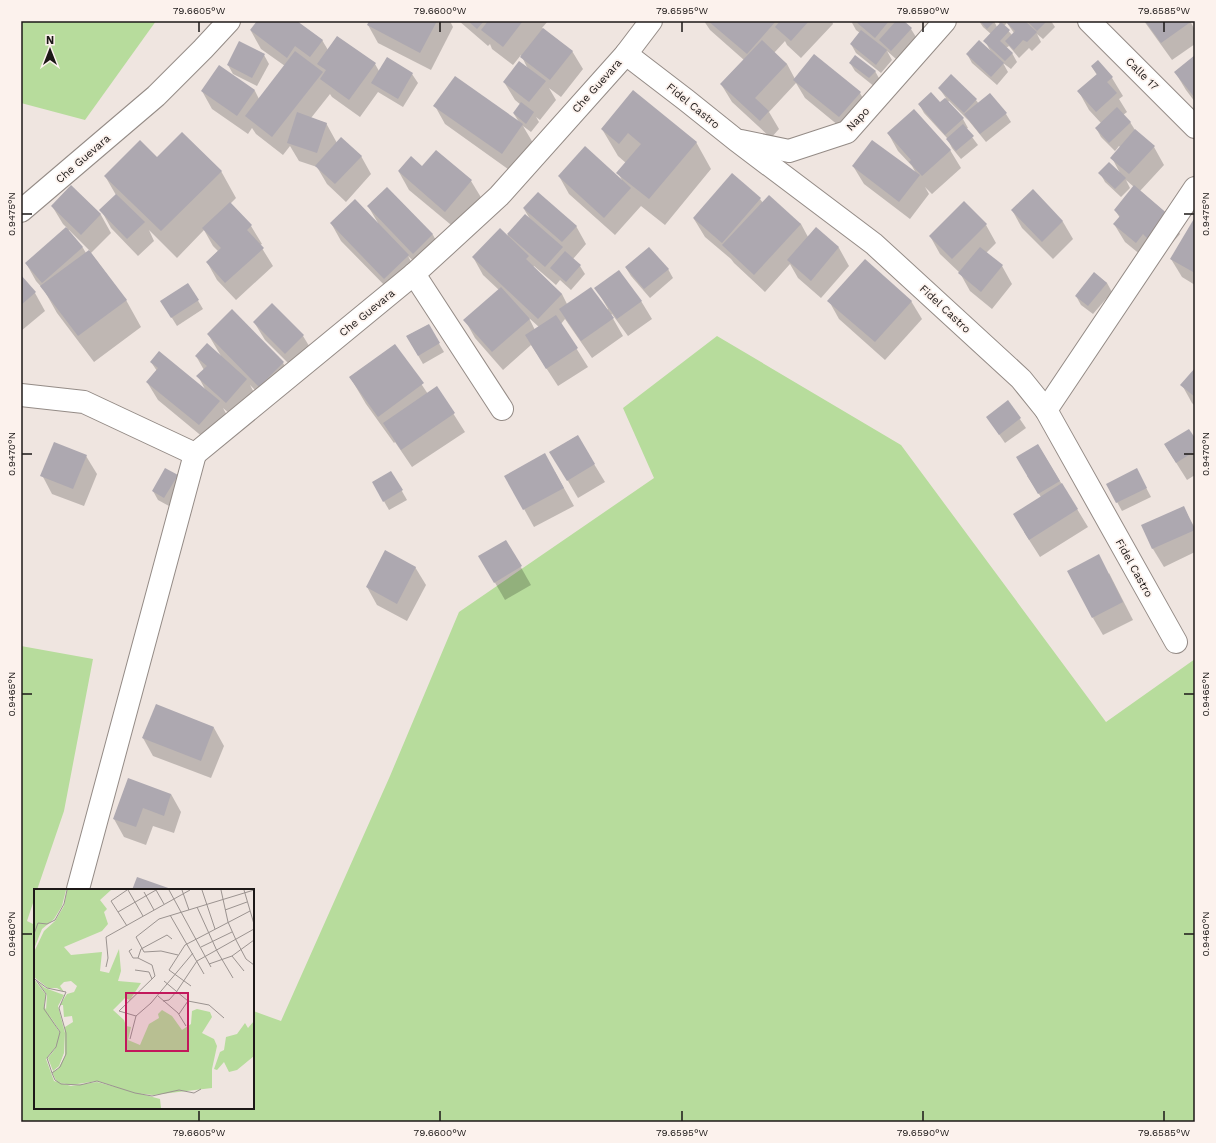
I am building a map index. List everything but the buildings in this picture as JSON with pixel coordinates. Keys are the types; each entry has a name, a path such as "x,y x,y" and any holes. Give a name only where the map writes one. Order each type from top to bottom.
{"street":[{"name":"Che Guevara","path":"21,212 156,96 229,21"},
{"name":"Che Guevara","path":"196,454 414,274 499,196 626,54 651,21"},
{"name":"Napo","path":"736,140 789,151 847,132 946,21"},
{"name":"Calle 17","path":"1089,21 1195,127"},
{"name":"Fidel Castro","path":"626,54 736,140 874,244 1020,379 1046,410 1176,642"},
{"path":"1046,410 1195,188"},
{"path":"414,274 502,409"},
{"path":"21,395 84,402 196,454 78,889"}],"green space":[{"path":"21,21 156,21 85,120 21,103"},
{"path":"717,336 901,445 1106,722 1195,659 1195,1122 21,1122 21,646 93,659 64,811 37,889 34,889 34,900 27,921 34,924 34,1109 254,1109 254,1011 281,1021 390,776 459,612 654,478 623,408"}]}
